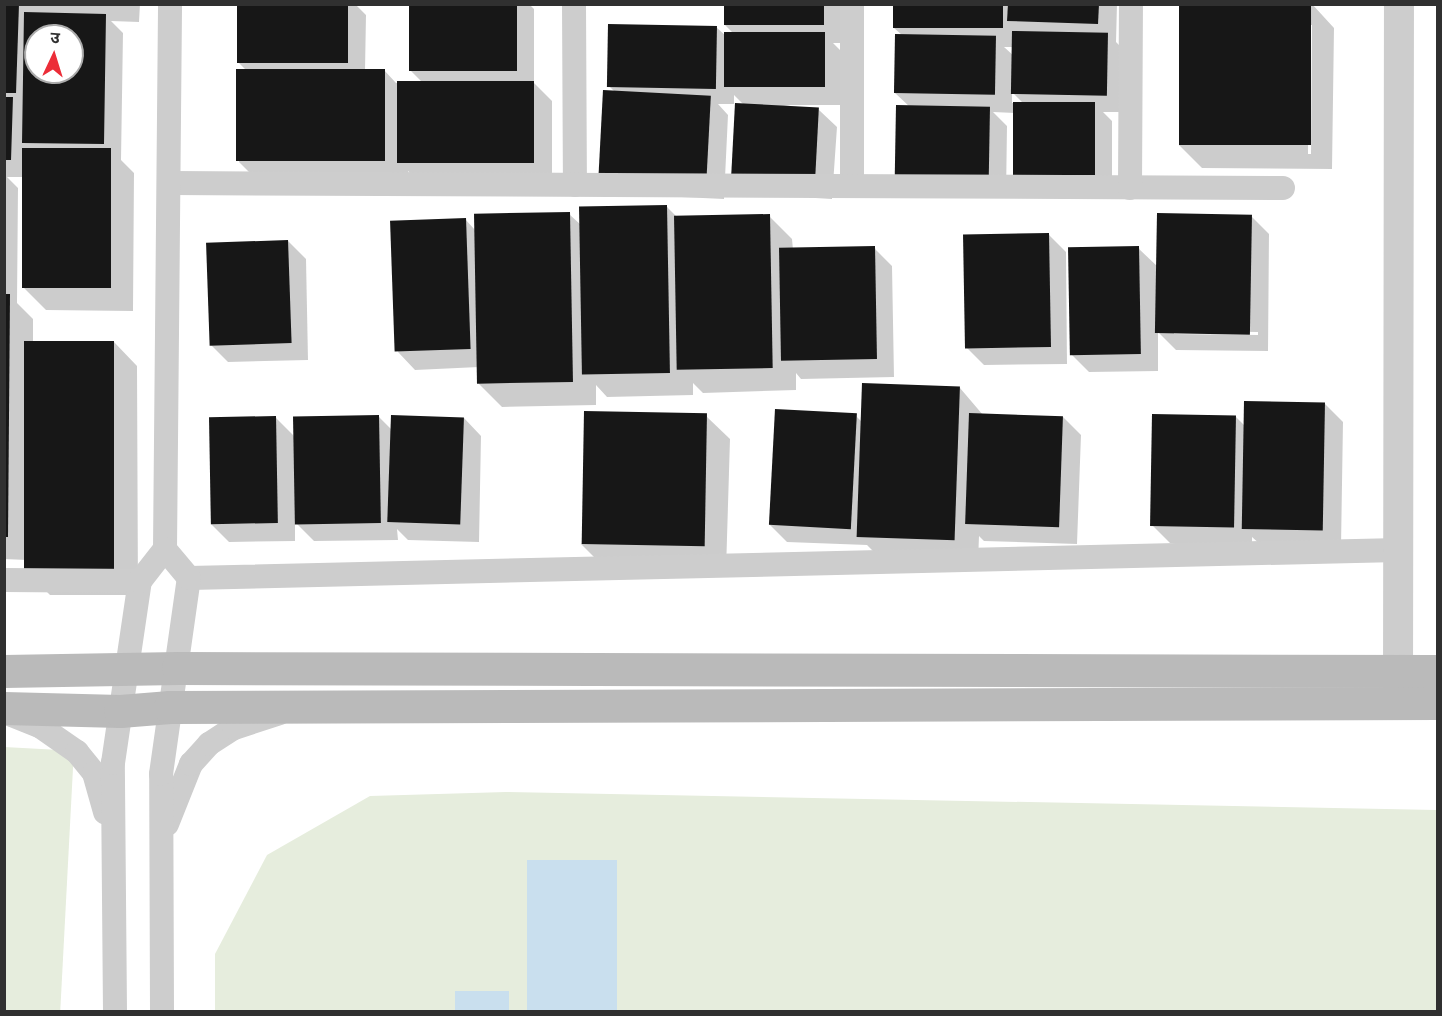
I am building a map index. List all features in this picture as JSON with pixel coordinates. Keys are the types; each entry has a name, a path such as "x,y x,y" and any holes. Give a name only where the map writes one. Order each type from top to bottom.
{"main road":[{"path":"4,671 127,668 1437,670"},
{"path":"4,710 120,711 170,707 1437,703"}],"street":[{"path":"115,1011 113,763 140,581 165,549 170,4"},
{"path":"574,4 575,185"},
{"path":"852,4 852,186"},
{"path":"1130,188 1131,4"},
{"path":"1398,704 1399,4"},
{"path":"170,183 1283,188"},
{"path":"162,1011 161,774 178,668 189,578 165,549"},
{"path":"189,578 1399,550"},
{"path":"4,580 140,581"},
{"path":"161,842 191,764 208,744 234,728 297,708"},
{"path":"4,710 41,727 77,752 94,773 113,846"}],"green space":[{"path":"4,747 74,751 60,1012 4,1011"},
{"path":"506,792 1437,810 1437,1011 215,1012 215,954 267,855 370,796"}],"water":[{"path":"527,860 617,860 617,1011 527,1011"},
{"path":"455,991 509,991 509,1011 455,1011"}],"building":[{"path":"4,4 19,4 16,93 4,93"},
{"path":"237,4 348,4 348,63 237,63"},
{"path":"409,4 517,4 517,71 409,71"},
{"path":"724,4 824,4 824,25 724,25"},
{"path":"893,4 1003,4 1003,28 893,28"},
{"path":"1008,4 1099,4 1098,24 1007,21"},
{"path":"1179,4 1311,4 1311,145 1179,145"},
{"path":"24,12 106,14 104,144 22,143"},
{"path":"608,24 717,26 716,89 607,87"},
{"path":"1012,31 1108,33 1107,96 1011,94"},
{"path":"724,32 825,32 825,87 724,87"},
{"path":"895,34 996,36 995,95 894,93"},
{"path":"236,69 385,69 385,161 236,161"},
{"path":"397,81 534,81 534,163 397,163"},
{"path":"603,90 711,96 706,182 598,176"},
{"path":"4,97 13,97 11,160 4,160"},
{"path":"1013,102 1095,102 1095,175 1013,175"},
{"path":"735,103 819,107 815,180 731,176"},
{"path":"896,105 990,107 989,180 895,178"},
{"path":"22,148 111,148 111,288 22,288"},
{"path":"667,205 670,373 582,375 579,207"},
{"path":"570,212 573,382 477,384 474,214"},
{"path":"1157,213 1252,215 1250,335 1155,333"},
{"path":"770,214 773,368 677,370 674,216"},
{"path":"466,218 471,349 395,352 390,221"},
{"path":"1049,233 1051,347 965,348 963,235"},
{"path":"288,240 292,343 210,346 206,243"},
{"path":"875,246 877,359 781,361 779,248"},
{"path":"1139,246 1141,354 1070,355 1068,247"},
{"path":"4,294 10,294 8,537 4,537"},
{"path":"24,341 114,341 114,573 24,573"},
{"path":"862,383 960,386 955,540 857,537"},
{"path":"1244,401 1325,402 1323,530 1242,529"},
{"path":"775,409 857,413 851,529 769,525"},
{"path":"584,411 707,413 705,546 582,544"},
{"path":"969,413 1063,416 1059,527 965,524"},
{"path":"1152,414 1236,415 1234,527 1150,526"},
{"path":"379,415 381,523 295,524 293,417"},
{"path":"391,415 464,418 460,524 387,522"},
{"path":"276,416 278,523 211,524 209,417"}]}
